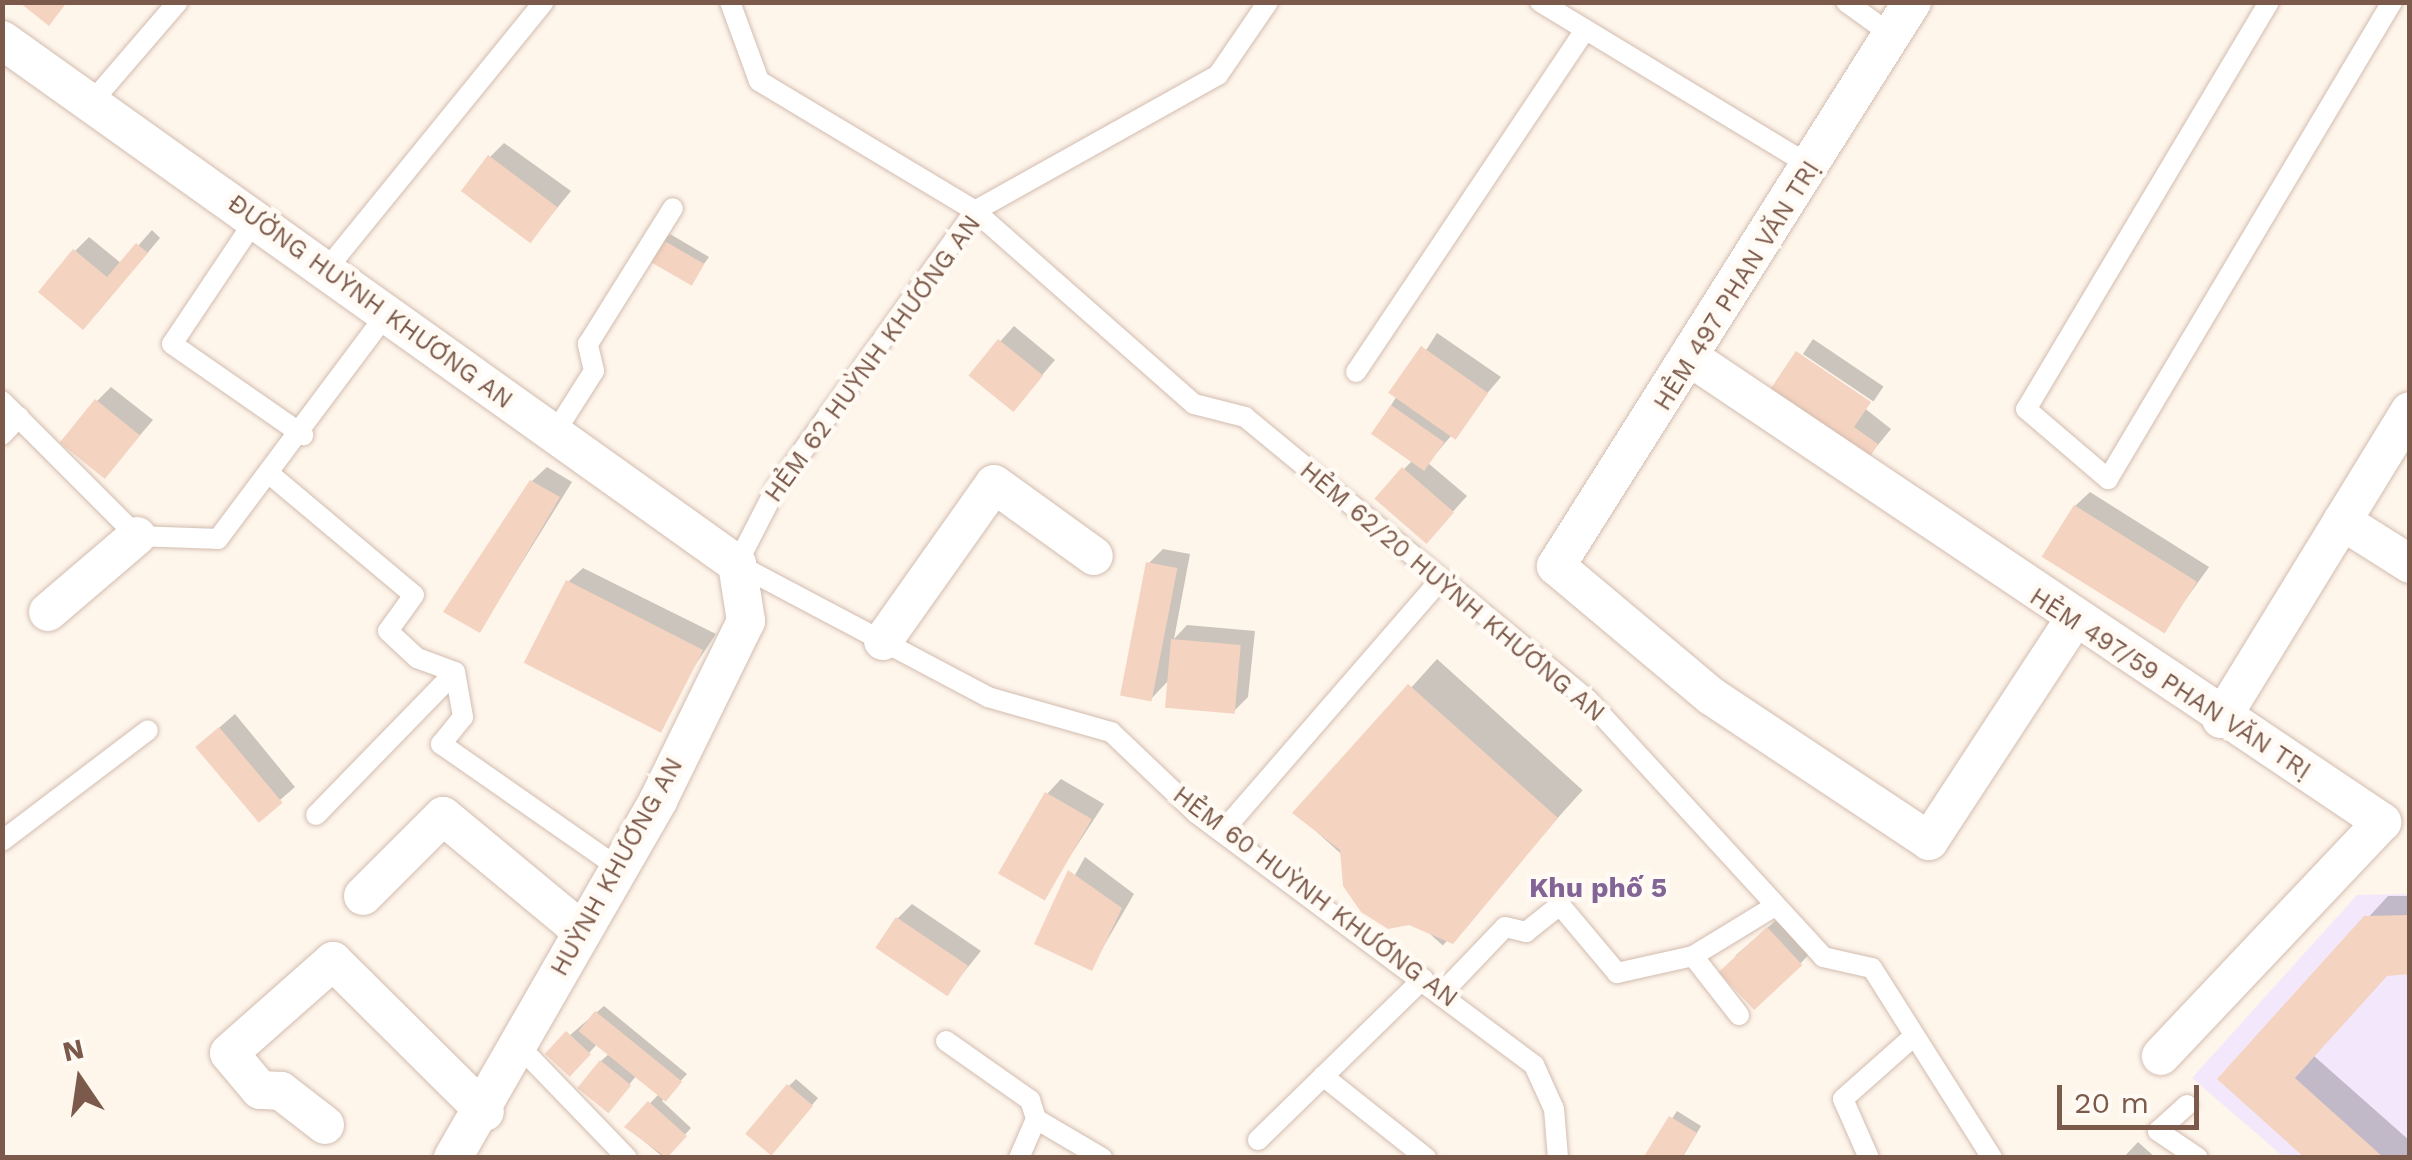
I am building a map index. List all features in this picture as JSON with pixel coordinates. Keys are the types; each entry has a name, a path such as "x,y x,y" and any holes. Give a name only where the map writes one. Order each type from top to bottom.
{"street":[{"name":"HẺM 497 PHAN VĂN TRỊ","path":"1912,2 1694,360 1556,566 1710,696 1930,842 2072,621"},
{"name":"ĐƯỜNG HUỲNH KHƯƠNG AN","path":"2,40 738,564"},
{"name":"HẺM 497/59 PHAN VĂN TRỊ","path":"1694,360 2072,621 2382,822 2161,1056"},
{"path":"2220,719 2410,411"},
{"path":"883,640 994,484 1094,556"},
{"path":"2342,521 2410,564"},
{"path":"48,612 137,536"},
{"name":"HUỲNH KHƯƠNG AN","path":"453,1158 486,1112 517,1044 619,868 746,620 738,564"},
{"path":"363,896 443,816 582,931"},
{"path":"325,1125 281,1091 260,1090 229,1053 334,961 486,1112"}],"lane":[{"path":"91,103 178,2"},
{"path":"326,270 544,2"},
{"name":"HẺM 62/20 HUỲNH KHƯƠNG AN","path":"730,2 759,81 975,211 1194,404 1245,417 1587,699 1823,956 1872,968 1992,1158"},
{"path":"1540,2 1812,167"},
{"path":"1846,2 1892,36"},
{"path":"2269,2 2026,409 2108,479 2392,2"},
{"name":"HẺM 62 HUỲNH KHƯƠNG AN","path":"738,564 776,488 975,211 1218,76 1262,5"},
{"path":"1356,372 1585,30"},
{"path":"554,434 594,370 588,344 674,208"},
{"path":"255,220 172,344 303,434"},
{"path":"2,401 137,536 218,539 272,476 386,314"},
{"path":"2,435 18,417"},
{"path":"272,476 414,594 388,630 417,658 455,672"},
{"name":"HẺM 60 HUỲNH KHƯƠNG AN","path":"738,564 988,697 1111,732 1222,832 1423,978 1534,1065 1554,1109 1558,1158"},
{"path":"1222,832 1441,579"},
{"path":"316,815 455,672"},
{"path":"455,672 463,716 441,744 619,868"},
{"path":"2,841 148,730"},
{"path":"1442,994 1504,928 1526,932 1560,905 1616,974 1693,956 1775,906"},
{"path":"1693,956 1740,1014"},
{"path":"1258,1140 1423,978"},
{"path":"1868,1158 1843,1099 1914,1036"},
{"path":"946,1041 1030,1100 1036,1119 1019,1158"},
{"path":"517,1044 627,1158"},
{"path":"1322,1076 1426,1158"},
{"path":"2187,1105 2158,1131 2198,1158"},
{"path":"1036,1119 1102,1158"}],"shaded area":[{"path":"2409,894 2409,1157 2284,1157 2192,1078 2357,895"}],"building":[{"path":"19,2 67,2 49,26"},
{"path":"488,155 557,207 530,243 461,191"},
{"path":"661,239 704,264 692,286 648,261"},
{"path":"136,243 148,253 83,330 38,292 73,249 107,277"},
{"path":"998,339 1043,376 1013,412 968,376"},
{"path":"1421,346 1488,393 1455,440 1388,393"},
{"path":"1796,351 1871,402 1854,427 1878,444 1865,465 1765,397"},
{"path":"95,399 140,436 105,479 60,443"},
{"path":"1391,405 1444,442 1424,471 1371,434"},
{"path":"1402,467 1454,512 1427,544 1374,499"},
{"path":"530,480 560,497 480,633 443,612"},
{"path":"2074,505 2197,582 2165,634 2042,557"},
{"path":"1146,562 1177,568 1151,702 1120,696"},
{"path":"566,580 703,650 661,733 524,663"},
{"path":"1171,639 1241,645 1235,714 1165,708"},
{"path":"1408,684 1558,818 1453,944 1409,925 1388,929 1361,912 1343,886 1340,850 1292,813"},
{"path":"219,727 283,803 259,823 195,747"},
{"path":"1045,792 1092,819 1045,900 998,873"},
{"path":"1068,870 1122,908 1092,971 1034,944"},
{"path":"2410,915 2410,974 2387,976 2295,1078 2384,1158 2305,1158 2217,1079 2364,916"},
{"path":"896,917 968,966 947,996 875,948"},
{"path":"1767,927 1802,965 1754,1010 1719,972"},
{"path":"595,1011 682,1081 666,1102 579,1031"},
{"path":"566,1031 591,1054 570,1077 545,1054"},
{"path":"600,1060 631,1085 608,1113 577,1088"},
{"path":"787,1084 813,1106 771,1156 745,1134"},
{"path":"648,1101 687,1136 667,1158 624,1127"},
{"path":"1669,1116 1697,1133 1681,1158 1643,1158"}],"district":[{"name":"Khu phố 5","path":"1598,888"}]}
